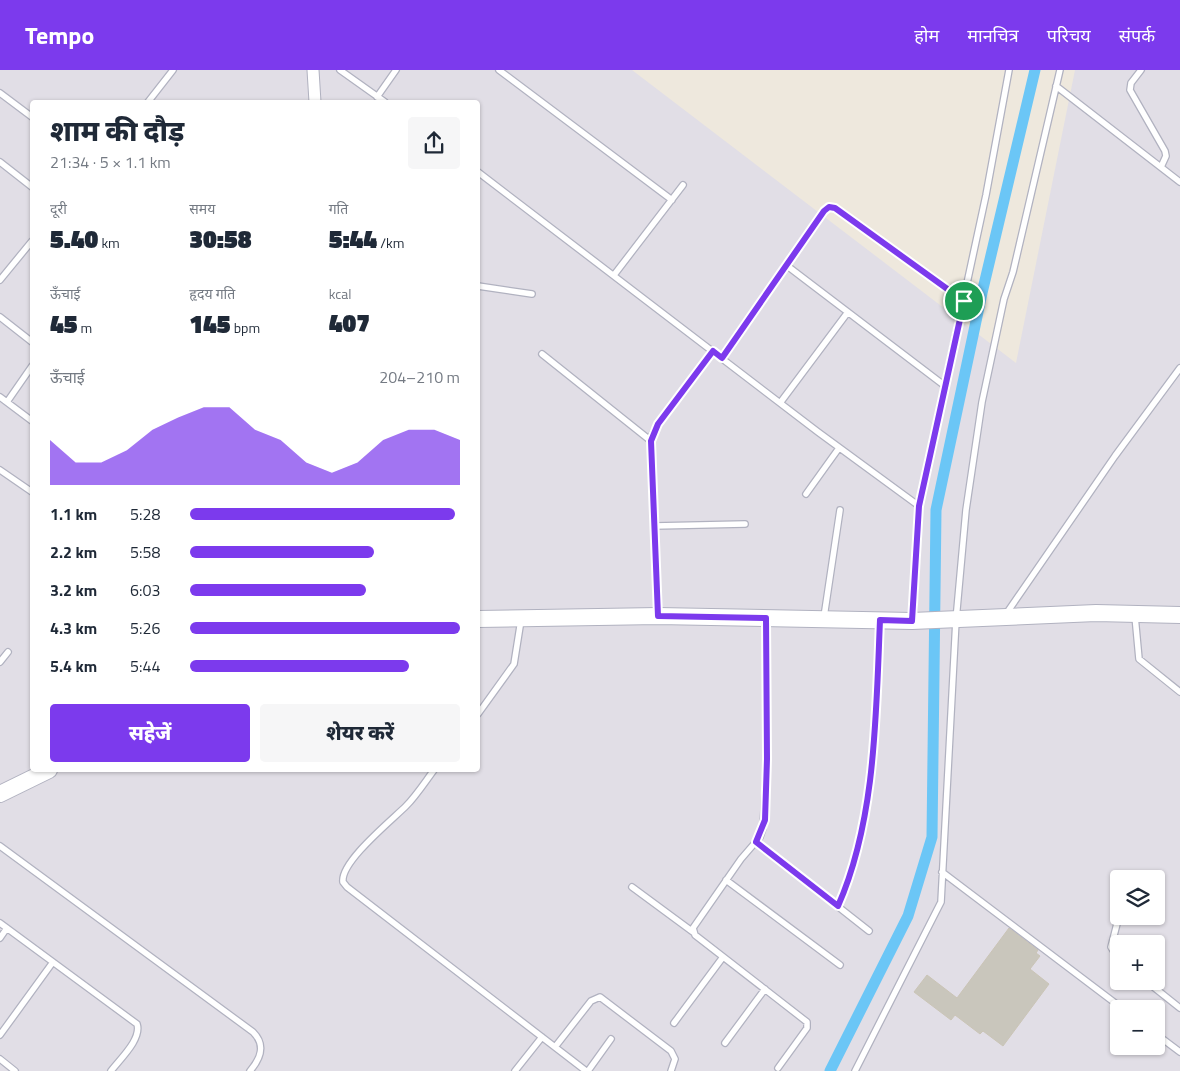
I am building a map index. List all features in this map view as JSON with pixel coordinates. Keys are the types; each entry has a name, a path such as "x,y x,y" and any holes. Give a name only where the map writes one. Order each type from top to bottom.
{"street":[{"path":"313,70 315,100"},
{"path":"480,619 658,616 916,621 1096,613 1180,614"},
{"path":"0,794 45,772"}],"lane":[{"path":"150,100 173,70"},
{"path":"340,70 381,100"},
{"path":"377,97 396,70"},
{"path":"500,70 672,200"},
{"path":"916,621 919,506 986,195 1009,70"},
{"path":"855,1071 941,902 948,620 982,402 1004,299 1013,272 1060,70"},
{"path":"1141,70 1131,84 1130,90 1165,151 1166,156 1161,167"},
{"path":"1056,86 1180,182"},
{"path":"0,93 30,116"},
{"path":"0,162 30,185"},
{"path":"480,174 839,448 919,506"},
{"path":"614,275 683,185"},
{"path":"722,358 824,211 832,206 964,301"},
{"path":"0,280 30,243"},
{"path":"786,265 945,386"},
{"path":"480,286 532,294"},
{"path":"780,402 848,312"},
{"path":"0,317 30,340"},
{"path":"658,616 651,441 658,424 713,351"},
{"path":"542,354 651,441"},
{"path":"1004,618 1115,456 1180,368"},
{"path":"7,402 30,369"},
{"path":"0,397 30,419"},
{"path":"806,494 839,448"},
{"path":"0,470 30,491"},
{"path":"823,619 840,510"},
{"path":"654,526 745,524"},
{"path":"1135,614 1139,659 1180,692"},
{"path":"480,711 512,670 516,657 521,618"},
{"path":"693,932 694,924 756,842 765,820 767,759 766,618"},
{"path":"838,906 850,875 868,790 876,716 880,620"},
{"path":"0,662 8,652"},
{"path":"432,772 406,806 379,830 363,848 345,872 343,882 347,887 587,1071 612,1039"},
{"path":"756,842 869,931"},
{"path":"0,846 253,1032 258,1037 262,1048 260,1056 250,1071"},
{"path":"942,872 1111,1000"},
{"path":"726,880 840,965"},
{"path":"632,887 693,932 808,1024 778,1068"},
{"path":"0,923 138,1026 136,1038 111,1071"},
{"path":"0,938 7,928"},
{"path":"674,1022 723,957"},
{"path":"0,1035 53,962"},
{"path":"725,1043 765,989"},
{"path":"1157,990 1180,1008"},
{"path":"556,1047 591,1001 600,998 671,1052 676,1060 671,1071"},
{"path":"515,1071 542,1037"},
{"path":"1165,1041 1180,1052"},
{"path":"0,1060 15,1071"}],"shaded area":[{"path":"0,70 632,70 1016,363 1075,70 1180,70 1180,1071 0,1071"}],"building":[{"path":"1009,928 1038,950 1036,953 1040,956 1030,969 1049,984 1003,1046 983,1031 980,1034 955,1015 951,1020 914,992 927,975 957,998"}],"waterway":[{"path":"830,1071 908,916 932,837 936,510 982,293 1035,70"}],"route":[{"path":"832,206 835,208 964,301 917,515 912,621 880,620 876,716 868,790 850,875 838,906 756,842 760,837 765,820 767,759 766,618 658,616 651,437 658,424 713,351 722,358 826,208 832,206"}]}
